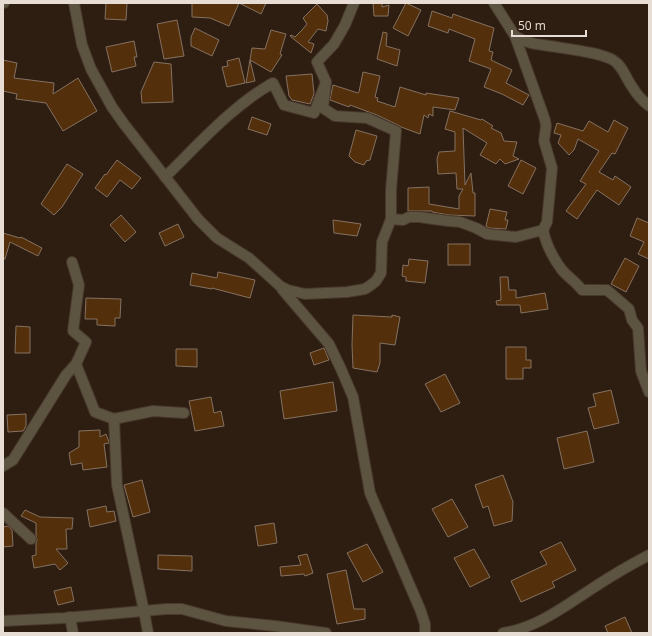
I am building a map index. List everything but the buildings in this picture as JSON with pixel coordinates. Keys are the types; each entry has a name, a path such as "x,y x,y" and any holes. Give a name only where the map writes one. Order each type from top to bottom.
{"street":[{"path":"74,3 82,45 91,69 112,107 198,219 218,238 249,258 275,281 288,290 305,294 347,292 365,289 376,281 380,273 382,242 391,220 391,190 396,131 367,118 335,116 323,108 326,82 317,62 334,44 346,25 354,3"},
{"path":"494,3 515,36 545,120 546,126 544,141 552,168 547,222 543,230 545,239 550,251 563,270 582,290 607,290 629,309 632,320 638,328 641,371 649,392"},
{"path":"515,36 531,44 590,53 614,60 619,65 640,98 649,106"},
{"path":"165,177 240,104 258,91 274,83 284,105 314,113 326,82"},
{"path":"391,220 403,220 409,217 419,217 460,222 487,234 516,237 543,230"},
{"path":"3,466 13,460 66,375 76,364 86,342 73,331 79,285 72,262"},
{"path":"275,281 329,344 348,385 353,397 357,415 363,461 370,493 420,609 425,624 424,633"},
{"path":"76,364 95,412 114,419 153,411 184,412"},
{"path":"114,419 117,485 148,633"},
{"path":"3,513 31,539"},
{"path":"503,633 532,625 559,610 626,567 649,555"},
{"path":"3,621 70,618 144,610 182,609 226,621 326,633"},
{"path":"70,618 74,633"}]}
